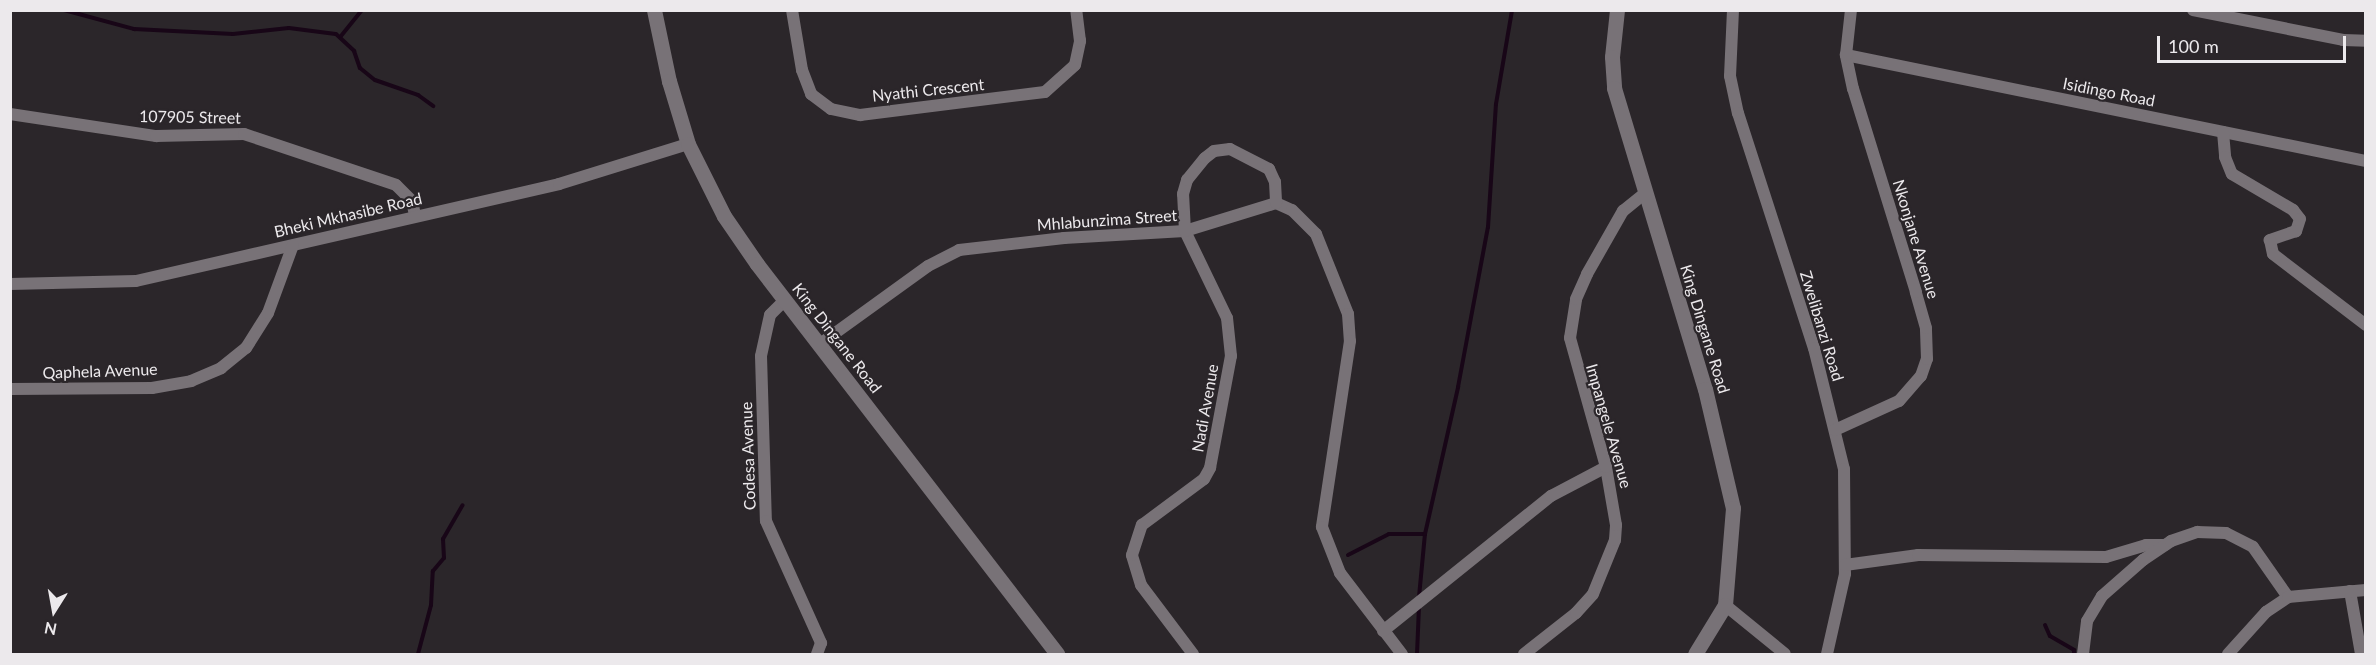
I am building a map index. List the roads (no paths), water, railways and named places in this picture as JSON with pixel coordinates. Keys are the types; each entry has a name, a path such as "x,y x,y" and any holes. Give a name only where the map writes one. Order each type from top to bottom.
{"street":[{"name":"King Dingane Road","path":"654,10 669,81 688,144 724,216 1051,652"},
{"name":"Nyathi Crescent","path":"792,10 802,70 811,94 831,109 860,115 1045,92 1075,65 1080,41 1076,10"},
{"name":"King Dingane Road","path":"1617,10 1612,57 1614,88 1728,477 1733,531 1725,605 1695,654"},
{"name":"Zwelibanzi Road","path":"1733,10 1730,76 1738,113 1814,348 1835,430 1847,492 1845,565 1838,619 1827,654"},
{"name":"Nkonjane Avenue","path":"1835,430 1899,401 1921,376 1927,359 1923,319 1846,56 1851,10"},
{"path":"2193,10 2343,40 2366,41"},
{"name":"Isidingo Road","path":"1846,56 2366,161"},
{"name":"107905 Street","path":"10,114 156,136 244,134 396,185 412,201 415,215"},
{"path":"2223,132 2225,157 2232,174 2293,210 2300,219 2296,231 2272,238 2270,250 2366,325"},
{"name":"Bheki Mkhasibe Road","path":"10,285 136,281 415,215 559,184 688,144"},
{"path":"1185,231 1183,194 1187,180 1205,158 1219,149 1239,151 1269,169 1275,182 1276,203 1301,216 1316,234 1348,314 1350,340 1322,527 1340,573 1402,654"},
{"name":"Impangele Avenue","path":"1524,654 1576,613 1599,582 1615,540 1616,525 1606,466 1573,361 1570,338 1572,314 1587,274 1618,220 1644,193"},
{"name":"Mhlabunzima Street","path":"820,344 928,266 959,250 1064,238 1185,231 1276,203"},
{"name":"Nadi Avenue","path":"1185,231 1227,318 1231,335 1216,452 1204,479 1142,525 1132,555 1141,585 1193,654"},
{"name":"Qaphela Avenue","path":"10,390 152,388 191,381 221,368 246,348 268,314 293,245"},
{"name":"Codesa Avenue","path":"785,300 770,315 762,344 766,521 819,649"},
{"path":"1383,632 1551,496 1606,466"},
{"path":"2083,654 2093,607 2143,560 2165,545 2209,530 2239,538 2253,547 2288,597"},
{"path":"1845,565 1918,555 2106,557 2146,545 2165,545"},
{"path":"2228,654 2266,612 2288,597 2366,590"},
{"path":"2350,591 2361,654"},
{"path":"1725,605 1785,654"}],"waterway":[{"path":"64,10 134,29 233,34 289,28 336,34 354,51 360,68 375,80 418,95 433,106"},
{"path":"341,36 362,10"},
{"path":"1419,597 1425,534 1458,387 1488,227 1496,104 1512,10"},
{"path":"418,654 431,605 433,571 444,558 443,539 463,505"},
{"path":"1348,555 1389,534 1425,534"},
{"path":"1417,654 1419,607"},
{"path":"2045,625 2050,636 2074,650 2074,654"}]}
